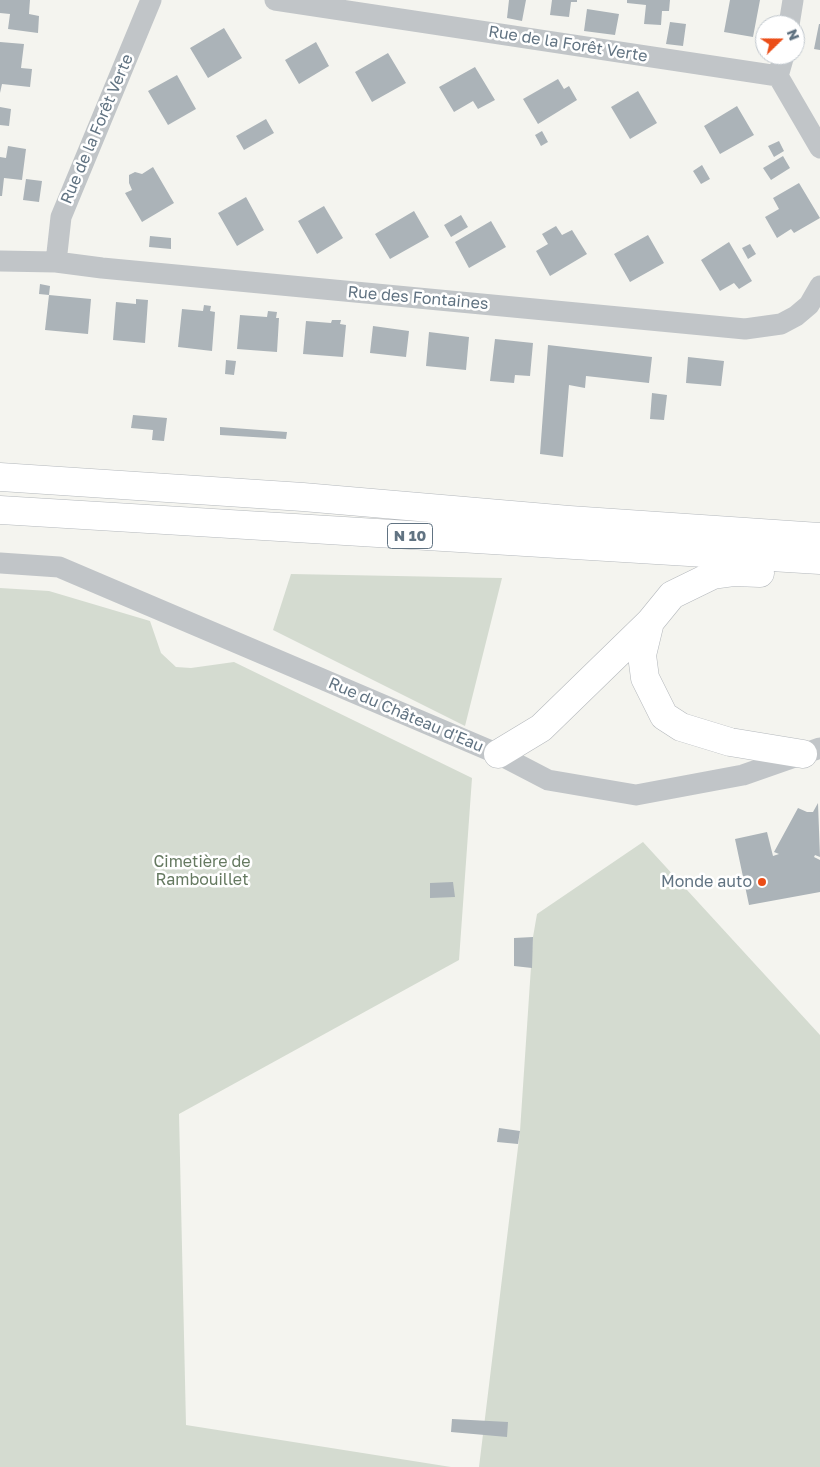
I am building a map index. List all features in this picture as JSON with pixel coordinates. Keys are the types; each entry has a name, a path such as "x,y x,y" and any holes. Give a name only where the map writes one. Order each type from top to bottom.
{"main road":[{"name":"N 10","path":"0,477 303,497 569,520 820,537"},
{"name":"N 10","path":"0,510 820,560"},
{"path":"498,754 541,728 650,622 672,596 713,575 735,572 820,577"},
{"path":"650,622 642,655 645,678 664,716 680,727 730,742 812,751"}],"street":[{"name":"Rue de la Forêt Verte","path":"56,262 61,217 152,0"},
{"name":"Rue de la Forêt Verte","path":"275,0 778,76"},
{"path":"791,15 793,0"},
{"path":"781,65 778,76 820,148"},
{"name":"Rue des Fontaines","path":"0,261 56,262 102,268 745,329 781,324 796,316 809,305 820,286"},
{"name":"Rue du Château d'Eau","path":"0,563 59,567 498,754 548,780 636,795 743,775 812,751"}],"green space":[{"path":"291,574 502,578 465,726 273,630"},
{"name":"Cimetière de Rambouillet","path":"0,588 49,591 150,621 161,653 176,667 191,668 234,662 472,778 459,960 179,1114 186,1425 451,1467 0,1467"},
{"path":"643,842 820,1035 820,1467 479,1467 520,1131 533,937 537,914"}],"building":[{"path":"0,0 30,0 29,14 39,16 38,33 8,29 10,14 0,13"},
{"path":"509,0 526,0 522,21 507,18"},
{"path":"552,0 577,0 577,2 571,2 569,17 550,15"},
{"path":"627,0 670,0 669,11 662,11 661,25 644,24 646,5 627,3"},
{"path":"730,0 760,0 757,15 755,15 753,37 724,32"},
{"path":"587,9 619,14 615,35 584,31"},
{"path":"670,22 686,24 683,46 666,44"},
{"path":"820,24 820,50 814,49"},
{"path":"224,28 242,58 208,78 190,48"},
{"path":"0,42 24,44 21,68 32,69 30,87 2,84 0,93"},
{"path":"316,42 329,66 299,84 285,60"},
{"path":"388,53 406,83 372,102 355,72"},
{"path":"475,67 495,100 478,109 473,101 454,112 439,87"},
{"path":"177,75 196,109 168,125 148,91"},
{"path":"558,79 564,89 569,86 577,100 538,124 523,99"},
{"path":"638,91 657,123 630,139 611,107"},
{"path":"737,106 754,135 720,154 704,126"},
{"path":"0,107 11,109 9,126 0,125"},
{"path":"266,119 274,133 244,150 236,136"},
{"path":"542,131 548,142 541,146 535,135"},
{"path":"779,141 784,151 774,157 768,146"},
{"path":"8,146 26,149 22,180 4,178 2,196 0,196 0,157 6,158"},
{"path":"783,156 790,168 771,180 763,168"},
{"path":"702,165 710,179 701,184 693,171"},
{"path":"153,167 174,203 142,222 125,193 132,190 129,183 129,175 135,172 142,174"},
{"path":"26,179 42,181 39,202 23,200"},
{"path":"799,183 820,218 794,233 791,229 777,238 765,217 779,209 773,198"},
{"path":"246,197 264,230 237,246 218,213"},
{"path":"324,206 343,238 317,254 298,221"},
{"path":"414,211 429,237 390,259 375,234"},
{"path":"461,215 468,227 451,237 444,225"},
{"path":"491,221 506,247 469,268 455,242"},
{"path":"556,226 562,235 572,230 587,254 550,276 536,251 548,244 542,234"},
{"path":"648,235 664,263 630,282 614,254"},
{"path":"150,236 171,238 171,249 149,247"},
{"path":"729,242 752,281 739,289 734,283 720,291 701,260"},
{"path":"750,244 756,254 748,259 742,248"},
{"path":"40,284 50,286 49,295 39,294"},
{"path":"49,295 91,299 88,334 45,330"},
{"path":"136,299 148,300 145,343 113,340 116,302 136,304"},
{"path":"204,305 211,306 210,311 215,312 212,351 178,347 182,309 203,311"},
{"path":"268,311 277,312 276,318 279,318 277,352 237,349 240,315 267,317"},
{"path":"332,320 341,320 340,324 346,325 343,357 303,354 306,321 331,323"},
{"path":"373,326 409,331 406,357 370,353"},
{"path":"429,332 469,337 466,370 426,366"},
{"path":"495,339 533,343 530,376 515,375 514,383 490,381"},
{"path":"548,345 652,357 649,383 586,376 585,388 569,385 563,457 540,454"},
{"path":"688,357 724,361 721,386 686,383"},
{"path":"226,360 236,361 234,375 225,374"},
{"path":"652,393 667,395 664,420 650,419"},
{"path":"133,415 167,418 164,441 152,440 153,430 131,428"},
{"path":"220,427 287,432 286,439 220,435"},
{"path":"818,803 820,857 815,855 814,857 820,860 820,892 749,905 735,839 767,832 773,856 779,854 774,852 798,808 807,812 813,812"},
{"path":"453,882 455,897 430,898 430,883"},
{"path":"533,937 532,968 514,966 514,938"},
{"path":"499,1128 520,1131 518,1144 497,1142"},
{"path":"452,1419 508,1422 507,1437 451,1432"}],"place":[{"name":"Monde auto","path":"762,882"}]}
